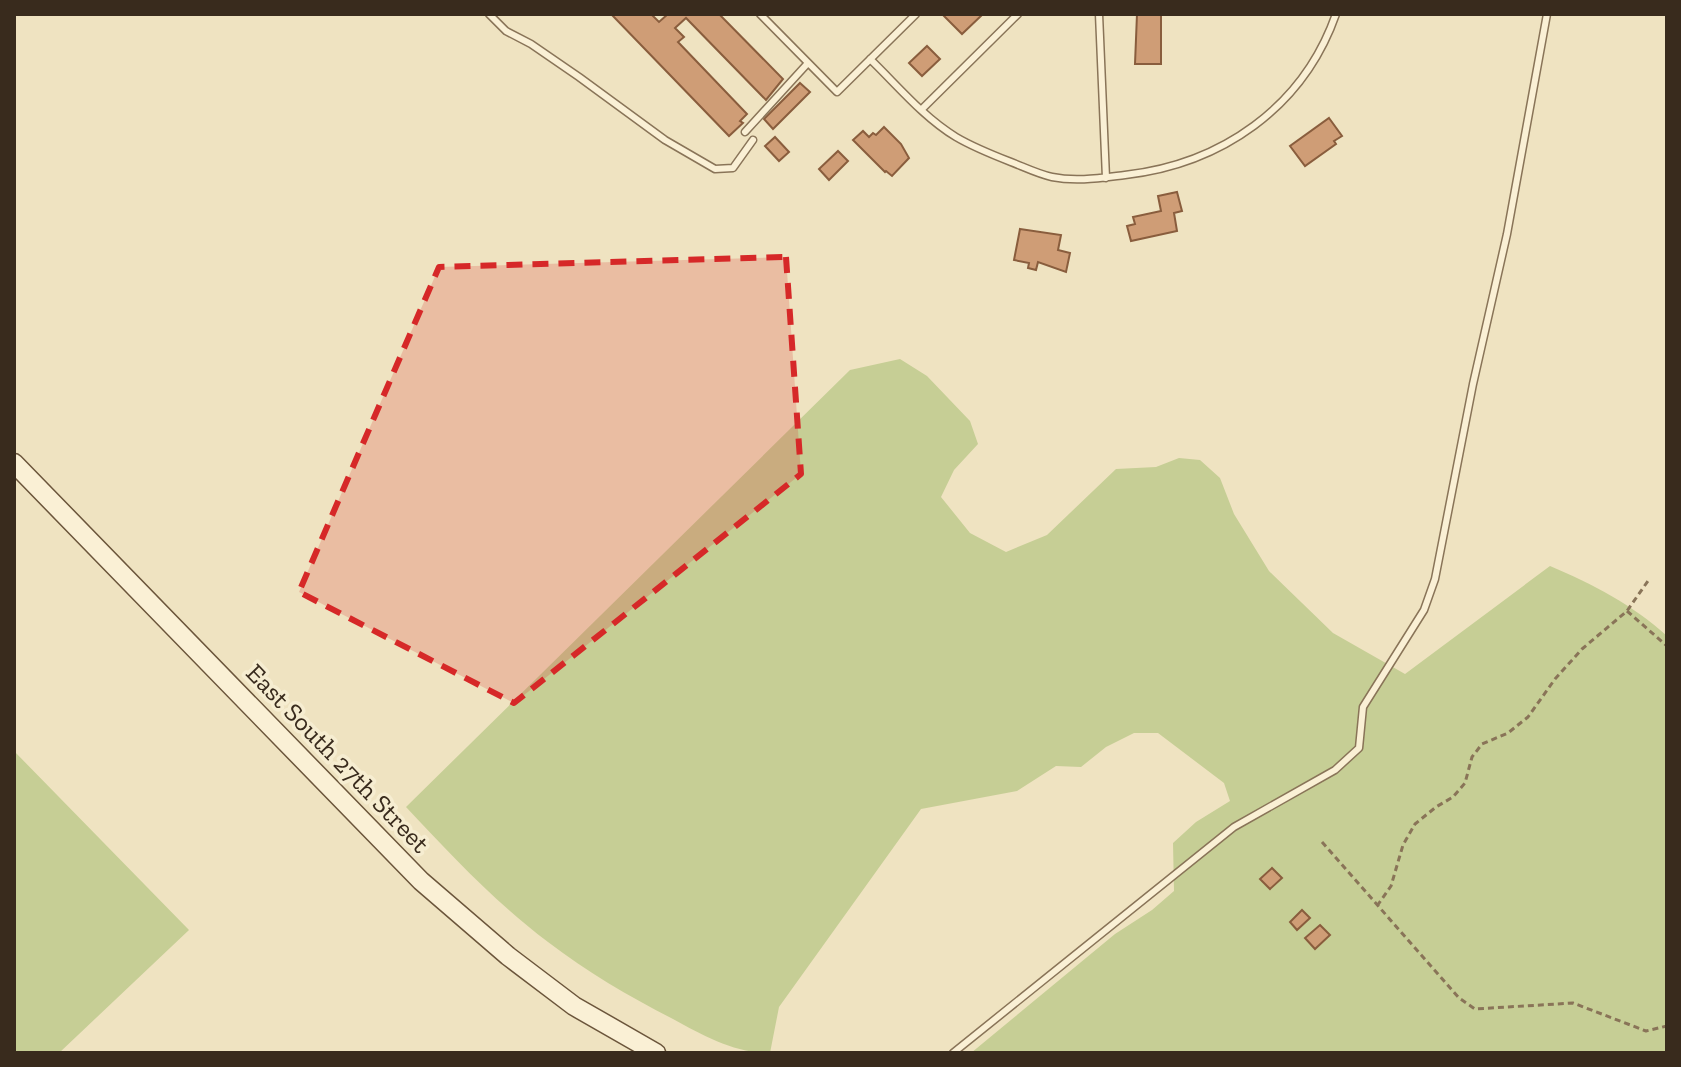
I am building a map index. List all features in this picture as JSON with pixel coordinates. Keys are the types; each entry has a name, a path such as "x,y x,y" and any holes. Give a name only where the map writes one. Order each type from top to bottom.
{"main road":[{"name":"East South 27th Street","path":"14,463 421,881 508,956 574,1006 656,1053"}],"lane":[{"path":"489,14 506,31 531,44 665,140 715,169 733,168 753,140"},
{"path":"760,14 837,92 915,14"},
{"path":"921,110 1018,14"},
{"path":"1099,14 1106,178"},
{"path":"870,59 921,110 955,136 1050,177 1079,180 1106,178 1152,172 1188,162 1249,131 1296,85 1321,50 1336,14"},
{"path":"953,1053 1234,827 1335,770 1359,748 1363,707 1424,610 1435,579 1473,384 1507,234 1547,14"},
{"path":"745,132 808,63"}],"path":[{"path":"1377,906 1391,886 1403,845 1415,824 1453,797 1465,783 1472,757 1482,744 1508,733 1528,717 1555,679 1582,649 1627,611 1650,578"},
{"path":"1627,611 1667,646"},
{"path":"1322,842 1459,998 1475,1009 1573,1003 1646,1031 1667,1026"}],"highlighted area":[{"path":"786,257 801,474 514,703 299,592 439,267"}],"green space":[{"path":"900,359 927,376 970,421 978,444 954,470 941,497 970,533 1006,552 1047,535 1116,469 1156,467 1179,458 1200,460 1220,478 1234,514 1269,571 1333,633 1405,674 1550,566 1612,596 1667,636 1667,1053 971,1053 1115,934 1174,891 1173,843 1196,822 1230,801 1224,783 1158,733 1134,733 1106,747 1081,767 1056,766 1017,791 921,809 779,1007 770,1053 744,1050 720,1042 609,984 548,942 492,895 406,807 850,370"},
{"path":"14,751 189,930 59,1053 14,1053"}],"building":[{"path":"611,14 651,14 659,22 668,14 719,14 783,79 766,100 686,18 675,28 684,37 678,42 747,114 740,121 743,123 729,136"},
{"path":"942,14 983,14 962,34"},
{"path":"1137,14 1161,14 1161,64 1135,64"},
{"path":"927,46 940,59 922,76 909,63"},
{"path":"800,83 810,92 773,129 764,119"},
{"path":"1329,118 1342,136 1334,141 1336,144 1305,166 1290,146"},
{"path":"884,127 901,144 909,158 892,176 853,140 863,131 869,137"},
{"path":"775,137 789,152 779,161 765,146"},
{"path":"838,151 848,161 829,180 819,169"},
{"path":"1177,192 1182,211 1174,213 1177,231 1131,241 1127,226 1135,224 1133,217 1161,211 1158,196"},
{"path":"1020,229 1061,235 1058,250 1070,253 1066,272 1038,262 1036,270 1028,268 1029,263 1014,260"},
{"path":"1272,868 1282,878 1270,889 1260,879"},
{"path":"1302,910 1310,918 1297,930 1290,922"},
{"path":"1320,925 1330,935 1315,949 1305,938"}]}
